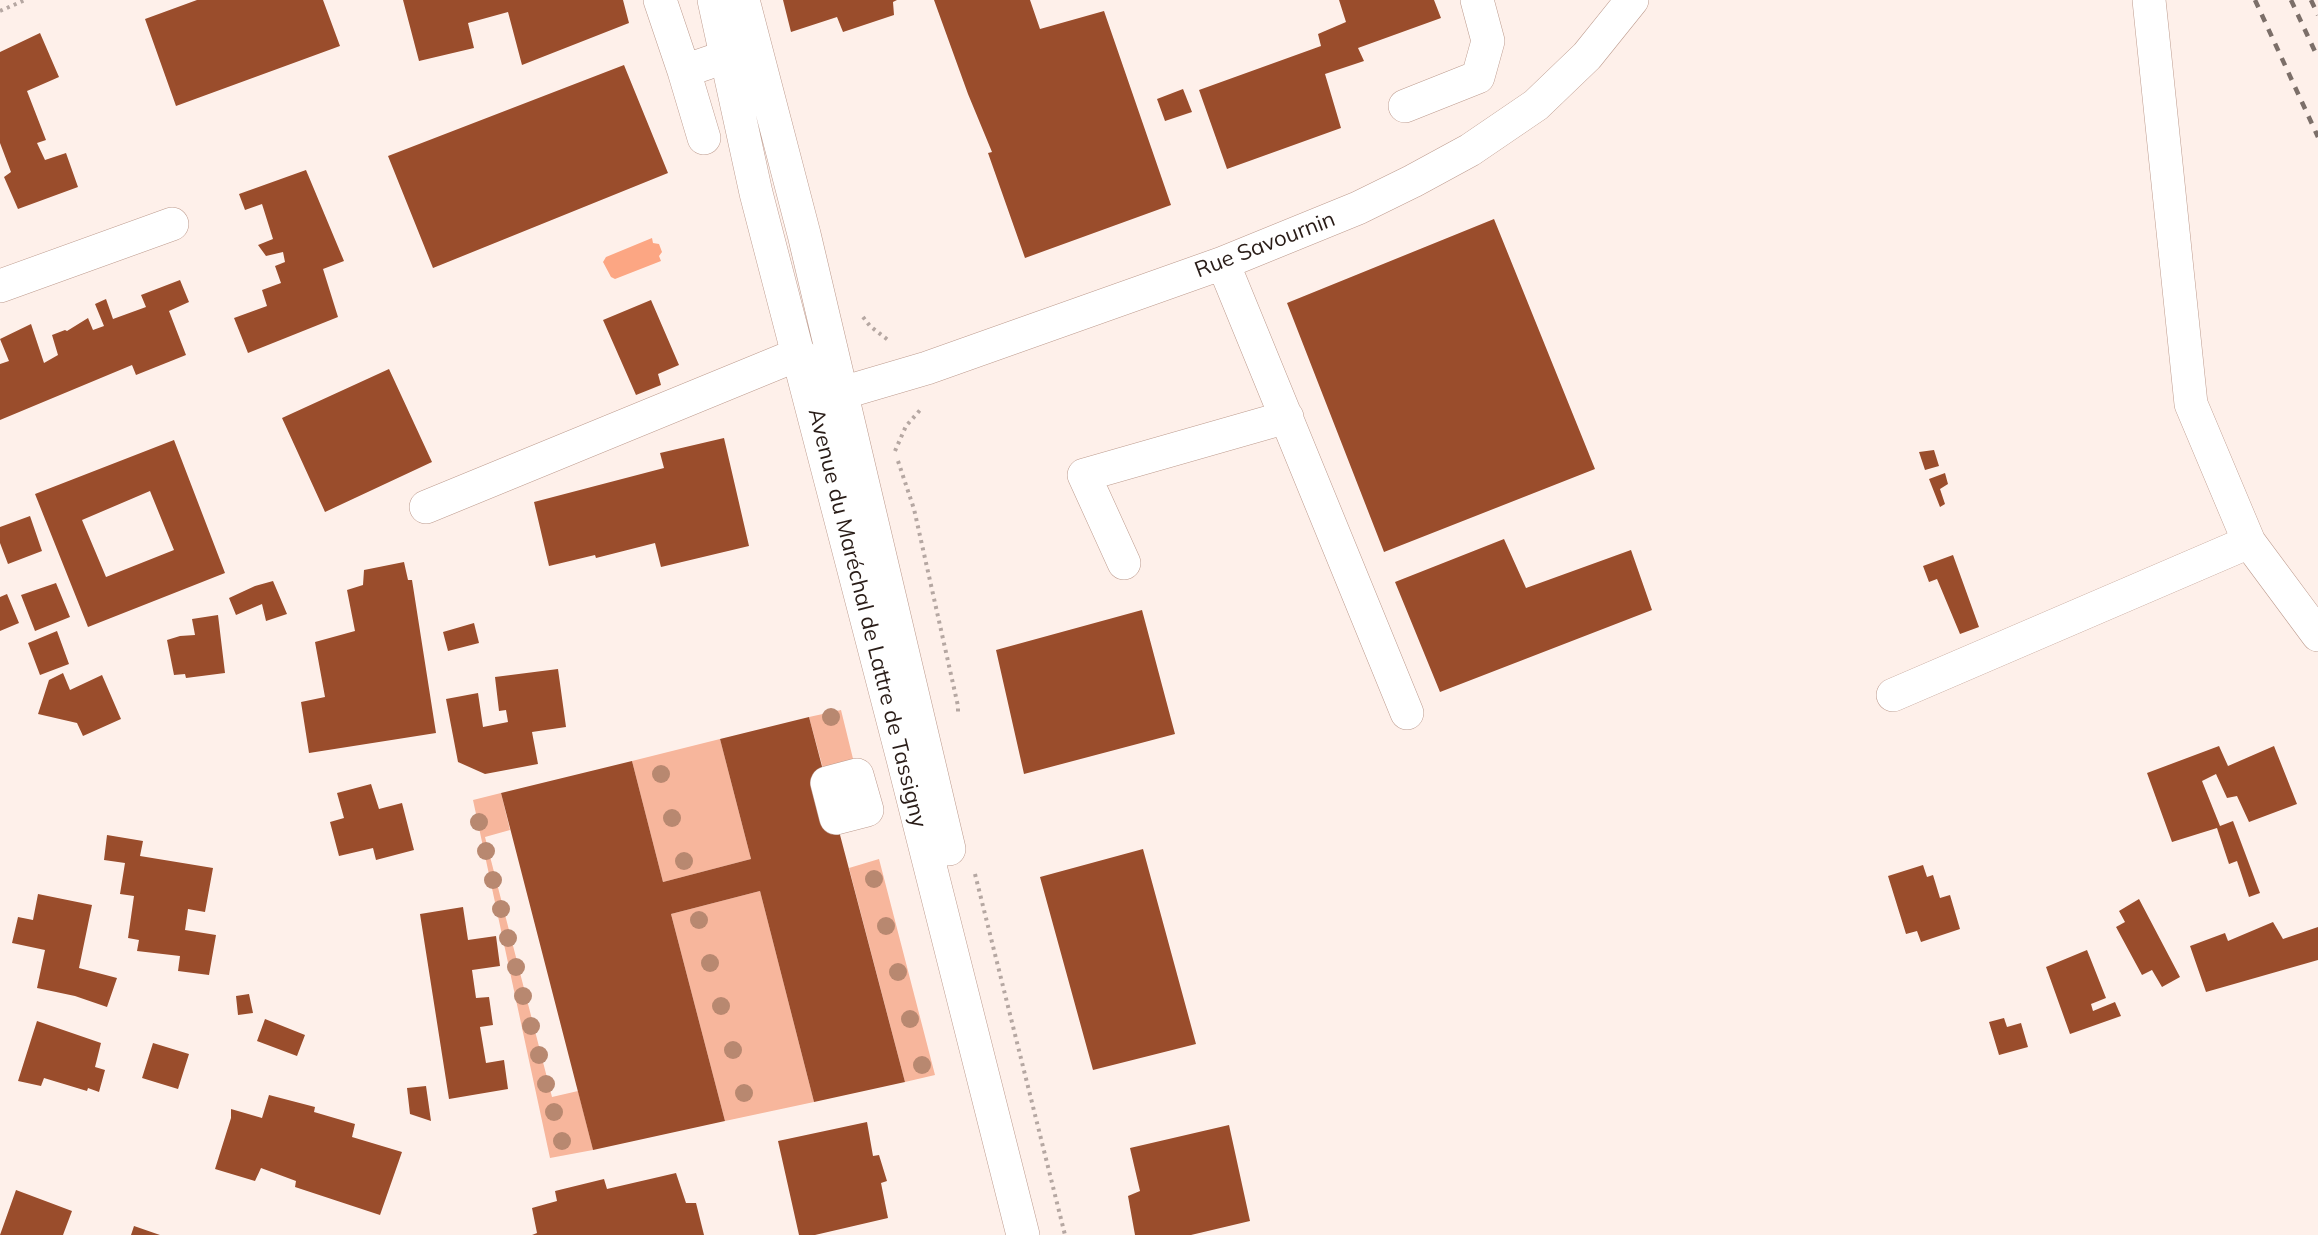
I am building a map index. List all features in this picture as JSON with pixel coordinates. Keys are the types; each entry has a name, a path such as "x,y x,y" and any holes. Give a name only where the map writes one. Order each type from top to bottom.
{"main road":[{"path":"660,0 704,138"},
{"name":"Avenue du Maréchal de Lattre de Tassigny","path":"714,0 756,193 1023,1235"},
{"name":"Avenue du Maréchal de Lattre de Tassigny","path":"743,0 804,234 904,663 1044,1235"},
{"path":"1405,106 1478,77 1488,40 1477,0"},
{"name":"Rue Savournin","path":"842,393 927,368 1223,262 1358,208 1470,150 1536,105 1587,56 1632,0"},
{"path":"2149,0 2191,404 2249,542 2318,635"},
{"path":"684,71 725,57"},
{"path":"0,286 172,224"},
{"path":"1223,262 1407,713"},
{"path":"426,507 799,354 842,393"},
{"path":"1124,563 1084,475 1287,417"},
{"path":"1893,695 2249,542"}],"path":[{"path":"0,11 26,0"}],"shaded area":[{"path":"652,238 653,243 659,244 662,252 659,256 661,261 615,279 611,277 603,262 606,257"},
{"path":"841,710 857,775 827,783 809,717"},
{"path":"720,739 751,859 663,882 632,761"},
{"path":"501,793 510,830 485,837 552,1097 578,1091 593,1150 550,1158 473,800"},
{"path":"879,859 935,1075 905,1082 849,868"},
{"path":"760,891 814,1102 725,1121 671,914"}],"building":[{"path":"197,0 323,0 340,46 176,106 145,19"},
{"path":"403,0 623,0 629,23 522,65 508,12 468,23 474,48 419,61"},
{"path":"783,0 897,0 893,2 894,15 843,32 837,17 791,32"},
{"path":"934,0 1030,0 1040,29 1104,11 1171,205 1025,258 988,153 992,152"},
{"path":"1339,0 1434,0 1441,18 1358,48 1364,61 1325,74 1341,128 1227,169 1199,90 1321,46 1318,34 1346,22"},
{"path":"40,33 59,77 27,91 46,140 37,143 45,160 66,153 78,187 18,209 4,177 11,172 0,143 0,52"},
{"path":"624,65 668,173 433,268 388,156"},
{"path":"1183,89 1192,112 1165,121 1157,99"},
{"path":"306,170 344,261 323,269 338,317 248,353 234,318 267,306 262,290 281,283 275,266 285,262 283,252 266,256 258,245 273,239 262,204 245,210 239,194"},
{"path":"1494,219 1595,469 1384,552 1287,303"},
{"path":"180,280 189,302 169,311 186,355 136,375 132,365 0,420 0,364 9,361 0,339 31,324 44,363 58,355 52,335 67,331 88,318 93,330 104,326 95,304 106,299 113,319 146,307 141,295"},
{"path":"651,300 679,365 658,374 661,385 636,395 603,320"},
{"path":"389,369 432,462 325,512 282,418"},
{"path":"724,438 749,546 661,567 655,543 596,558 595,555 549,566 534,502 664,468 660,453"},
{"path":"174,440 225,573 88,627 35,494","holes":["150,491 174,550 106,577 82,520"]},
{"path":"1934,450 1939,466 1925,470 1919,452"},
{"path":"1945,473 1948,484 1940,489 1945,504 1940,507 1929,479"},
{"path":"30,516 42,551 8,564 0,543 0,527"},
{"path":"1504,539 1526,588 1631,550 1652,610 1440,692 1395,582"},
{"path":"1953,555 1979,627 1960,634 1937,579 1929,582 1923,566"},
{"path":"404,562 408,580 412,580 436,733 309,753 301,702 325,697 315,642 355,631 347,590 363,585 364,570"},
{"path":"273,581 287,614 266,621 262,604 236,615 229,598 255,586"},
{"path":"56,583 70,617 35,631 21,595"},
{"path":"7,594 19,623 0,631 0,597"},
{"path":"1142,610 1175,734 1024,774 996,650"},
{"path":"218,615 225,673 186,678 185,674 174,675 167,640 195,635 192,619"},
{"path":"474,623 479,643 448,651 443,632"},
{"path":"57,631 69,664 40,675 28,643"},
{"path":"558,669 566,727 532,732 538,764 485,774 458,762 446,699 478,693 483,727 508,722 506,710 499,711 495,677"},
{"path":"63,673 70,690 102,675 121,719 83,736 77,723 38,714 49,680"},
{"path":"809,717 905,1082 814,1102 760,891 671,914 725,1121 593,1150 501,793 632,761 663,882 751,859 720,739"},
{"path":"2219,746 2228,766 2274,746 2297,804 2249,822 2237,796 2227,798 2216,774 2202,781 2220,826 2233,821 2260,893 2249,897 2237,861 2229,864 2217,828 2172,842 2147,773"},
{"path":"371,784 379,809 402,803 414,850 376,860 373,848 339,856 330,822 344,818 337,793"},
{"path":"107,835 143,841 140,856 213,868 205,912 188,909 185,930 216,935 209,975 178,971 180,956 137,951 139,940 128,938 134,896 120,894 125,863 104,860"},
{"path":"1143,849 1196,1044 1093,1070 1040,877"},
{"path":"1923,865 1927,877 1933,875 1940,898 1950,895 1960,929 1921,942 1917,931 1906,934 1888,876"},
{"path":"38,894 92,905 79,968 117,978 107,1007 75,996 37,988 45,950 12,943 18,917 33,920"},
{"path":"2139,899 2180,977 2162,987 2152,970 2142,975 2116,927 2125,922 2119,911"},
{"path":"463,907 468,940 496,936 500,966 472,970 476,998 489,997 493,1025 480,1027 486,1063 504,1060 508,1089 449,1099 420,914"},
{"path":"2273,922 2283,939 2318,927 2318,960 2206,992 2190,946 2225,933 2228,941"},
{"path":"2087,950 2106,998 2091,1004 2093,1011 2115,1002 2121,1016 2070,1034 2046,967"},
{"path":"249,994 253,1013 238,1015 236,996"},
{"path":"2004,1018 2007,1027 2021,1023 2028,1047 1999,1055 1989,1022"},
{"path":"265,1019 305,1035 297,1056 257,1041"},
{"path":"37,1021 101,1043 95,1067 105,1070 99,1092 88,1088 87,1091 44,1078 41,1086 18,1081"},
{"path":"153,1043 189,1054 178,1089 142,1078"},
{"path":"426,1086 431,1121 410,1114 407,1088"},
{"path":"269,1095 315,1107 314,1112 355,1124 352,1137 402,1152 380,1215 295,1187 296,1181 261,1168 255,1181 215,1169 231,1118 231,1109 262,1118"},
{"path":"867,1122 873,1156 879,1155 887,1181 881,1183 888,1218 815,1235 799,1235 778,1141"},
{"path":"1229,1125 1250,1221 1191,1235 1135,1235 1128,1196 1140,1191 1130,1148"},
{"path":"676,1173 686,1203 696,1203 704,1235 532,1235 537,1233 532,1208 557,1201 555,1191 604,1179 607,1189"},
{"path":"16,1190 72,1211 63,1235 0,1235"},
{"path":"134,1226 160,1235 131,1235"}],"railway":[{"path":"2255,0 2318,137"},
{"path":"2291,0 2318,58"},
{"path":"2311,0 2318,15"}]}
